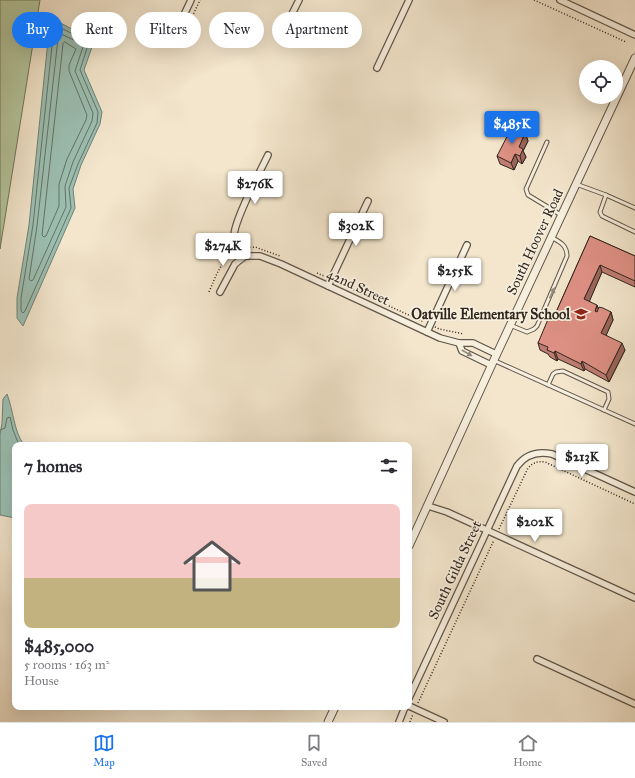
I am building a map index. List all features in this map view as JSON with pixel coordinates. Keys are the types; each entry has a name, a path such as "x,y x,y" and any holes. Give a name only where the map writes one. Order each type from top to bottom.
{"street":[{"path":"185,12 190,0"},
{"path":"293,12 299,0"},
{"path":"378,68 409,0"},
{"path":"560,0 635,35"},
{"name":"South Hoover Road","path":"412,540 510,325 635,58"},
{"path":"220,292 235,264 245,256 239,249 234,238 236,224 268,155"},
{"path":"328,286 368,201"},
{"path":"427,332 467,245"},
{"name":"42nd Street","path":"245,256 260,256 440,338 460,343 473,343 494,360"},
{"path":"460,343 462,351 494,360"},
{"name":"South Gilda Street","path":"412,692 517,466 528,456 540,453 552,454 635,492"},
{"path":"428,506 447,512 635,598"},
{"path":"537,659 635,704"},
{"path":"412,707 444,722"},
{"path":"328,722 334,710"},
{"path":"398,722 404,710"}],"lane":[{"path":"548,142 526,189 528,195 561,215"},
{"path":"576,184 635,208"},
{"path":"606,195 600,212 602,216 635,232"},
{"path":"510,325 526,332 537,326 567,256 566,247 551,237"},
{"path":"494,360 635,424"},
{"path":"548,385 553,374 563,371 608,392 609,399 604,410"}],"path":[{"path":"194,12 200,0"},
{"path":"534,0 626,42"},
{"path":"410,722 525,473 533,463 539,461 545,462 635,504"}],"green space":[{"path":"0,0 40,0 38,12 12,12 12,48 32,48 0,249"}],"water":[{"path":"63,24 71,29 71,48 92,48 84,70 102,112 100,124 81,165 73,189 75,208 23,326 17,318 17,298 29,225 47,48 63,48"},
{"path":"7,394 18,434 22,442 12,442 12,517 0,515 0,435 3,399"}],"building":[{"path":"512,127 525,133 519,147 523,149 520,156 515,154 511,163 497,156"},
{"name":"Oatville Elementary School","path":"590,236 635,256 635,281 600,265 584,299 597,305 595,311 597,312 599,307 611,312 601,333 622,343 606,375 582,361 581,364 555,351 554,353 547,350 548,347 538,343 549,317 553,319"}],"place":[{"name":"Oatville Elementary School","path":"581,314"}]}
